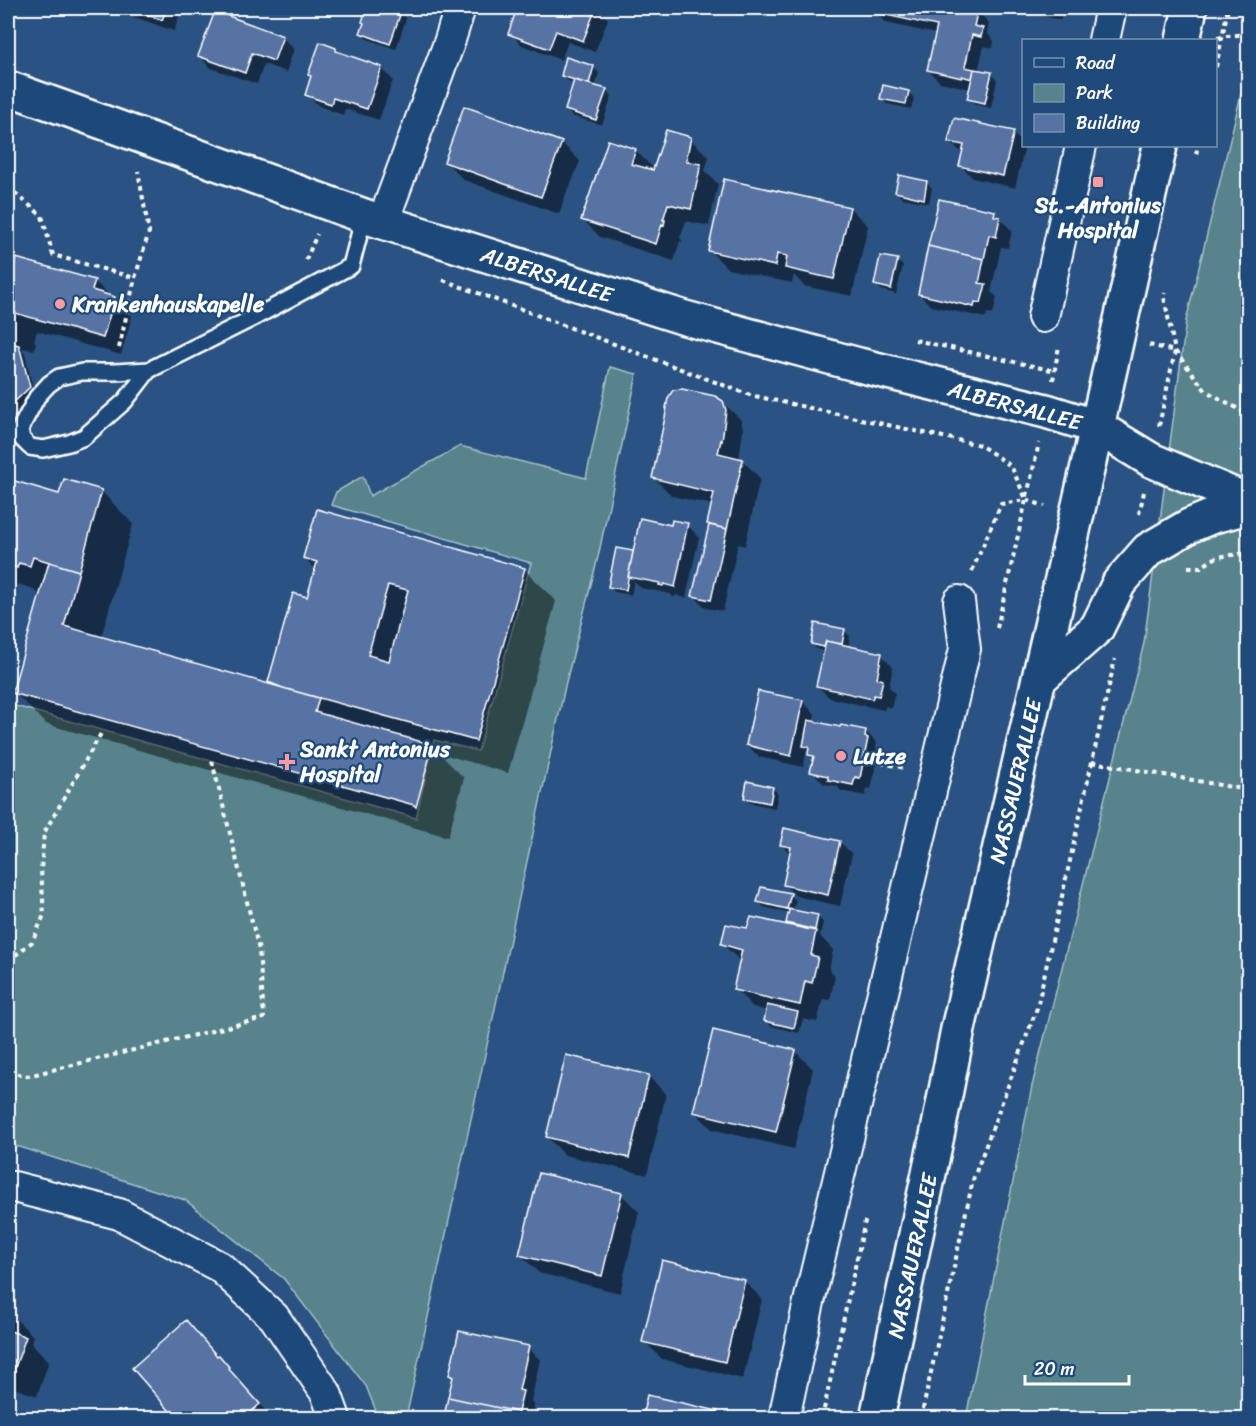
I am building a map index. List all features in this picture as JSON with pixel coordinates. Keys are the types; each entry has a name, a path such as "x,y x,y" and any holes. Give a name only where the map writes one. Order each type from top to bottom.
{"main road":[{"path":"1183,39 1190,8"},
{"name":"ALBERSALLEE","path":"8,88 373,219 685,318 859,365 1046,411 1097,427 1152,460 1248,501"},
{"name":"NASSAUERALLEE","path":"877,1419 958,1029 1160,147"},
{"path":"1039,679 1097,628 1119,583 1148,550 1189,526 1213,516 1248,507"}],"street":[{"path":"373,219 449,43 460,8"},
{"path":"1104,39 1111,8"},
{"path":"1043,317 1081,147"},
{"path":"784,1419 809,1302 964,649 959,601"},
{"path":"8,1187 119,1214 220,1267 274,1317 326,1393 335,1419"}],"lane":[{"path":"149,370 125,401 84,437 43,449 30,447 22,439 20,429 37,398 49,384 58,378 82,372 149,370 257,316 351,266 373,219"}],"path":[{"path":"1217,57 1228,8"},
{"path":"1195,157 1198,147"},
{"path":"114,372 135,278 149,232 136,165"},
{"path":"8,187 42,216 53,255 135,278"},
{"path":"1167,285 1164,297 1176,351 1206,391 1248,414"},
{"path":"906,339 1055,371"},
{"path":"959,601 1001,504 1026,500 1040,441"},
{"path":"1148,550 1161,572 1174,567 1201,567 1216,557 1239,554 1248,557"},
{"path":"921,1419 973,1180 1037,1008 1117,651"},
{"path":"8,961 32,942 44,915 41,870 44,832 103,730"},
{"path":"864,759 935,775"},
{"path":"8,1072 28,1076 264,1018 259,950 212,761"},
{"path":"1092,762 1248,790"}],"green space":[{"path":"1245,78 1248,78 1248,1418 966,1418 1032,1086 1144,643 1186,321"},
{"path":"610,367 637,374 598,557 566,682 406,1418 384,1418 378,1416 366,1386 284,1279 185,1200 20,1147 8,1146 8,704 416,818 434,740 478,751 531,563 331,505 336,492 363,476 370,496 460,446 586,478"}],"building":[{"path":"127,8 167,8 162,20"},
{"path":"369,8 390,8 401,12 390,44 360,33 365,12 367,13"},
{"path":"517,8 596,8 583,41 556,31 549,49 508,34"},
{"path":"873,8 978,9 974,26 983,28 981,37 972,35 965,67 974,69 972,79 927,70 937,26 872,12"},
{"path":"215,11 283,36 274,61 252,53 245,73 198,56"},
{"path":"320,42 336,48 336,51 382,67 367,109 333,98 331,104 305,95 311,76 308,75"},
{"path":"566,57 594,66 589,84 561,76"},
{"path":"974,69 992,72 985,103 967,99"},
{"path":"574,80 607,89 596,120 565,110"},
{"path":"883,85 909,91 906,104 880,99"},
{"path":"464,106 562,142 541,197 444,162"},
{"path":"954,118 1014,131 1003,176 959,166 964,145 948,142"},
{"path":"666,130 691,137 686,161 701,164 691,209 668,204 663,220 665,220 664,225 662,224 656,244 581,220 608,140 636,149 631,164 653,170"},
{"path":"899,175 927,181 924,199 895,192"},
{"path":"724,179 850,207 834,279 785,268 787,256 777,254 775,266 708,251"},
{"path":"939,199 995,211 994,216 1000,217 996,237 989,235 984,259 928,246"},
{"path":"928,246 984,259 979,283 986,284 981,303 975,302 974,307 918,294"},
{"path":"880,256 898,259 891,289 874,285"},
{"name":"Krankenhauskapelle","path":"16,258 95,280 92,290 115,297 103,338 8,311 8,264 14,266"},
{"path":"8,342 19,345 30,387 8,408"},
{"path":"682,389 715,396 723,401 726,410 718,453 743,459 727,529 707,524 714,493 652,478 668,398 673,390"},
{"path":"8,479 59,494 64,479 102,490 79,571 33,557 30,566 19,563 17,568 8,565"},
{"path":"317,509 525,568 476,741 268,682 293,593 307,597 317,562 303,558","holes":["388,585 408,590 389,661 368,655"]},
{"path":"640,518 671,525 672,520 688,523 675,587 628,577"},
{"path":"709,525 727,529 711,600 692,596"},
{"path":"616,548 633,551 626,590 608,587"},
{"path":"49,562 79,571 64,626 319,698 315,712 433,745 416,807 12,693"},
{"path":"815,623 845,629 842,644 826,641 824,647 811,644"},
{"path":"826,641 882,653 877,678 883,680 879,696 874,695 872,699 816,686"},
{"path":"758,691 803,700 791,756 746,745"},
{"path":"808,720 866,730 865,737 868,738 860,778 855,777 853,785 828,780 828,776 810,772 814,756 808,755 809,747 803,746"},
{"path":"747,781 773,787 770,803 744,798"},
{"path":"784,828 840,841 828,895 783,885 791,847 780,845"},
{"path":"761,887 791,893 787,909 757,902"},
{"path":"788,909 818,915 815,930 786,923"},
{"path":"751,917 816,931 811,955 818,957 812,983 805,981 800,1005 733,990 742,950 721,944 726,924 747,928"},
{"path":"767,1005 798,1012 794,1028 764,1021"},
{"path":"713,1030 796,1050 776,1132 693,1112"},
{"path":"566,1055 649,1075 629,1158 546,1137"},
{"path":"539,1173 622,1193 602,1276 519,1255"},
{"path":"662,1260 745,1280 725,1362 642,1342"},
{"path":"186,1320 260,1404 244,1418 176,1418 132,1368"},
{"path":"8,1330 26,1337 13,1373 8,1371"},
{"path":"459,1331 529,1346 519,1390 523,1391 518,1412 448,1397 453,1377 449,1375"},
{"path":"647,1395 718,1411 716,1418 642,1418"},
{"path":"448,1397 518,1412 517,1418 439,1418 444,1417"}],"place":[{"name":"St.-Antonius Hospital","path":"1098,182"},
{"name":"Krankenhauskapelle","path":"60,304"},
{"name":"Lutze","path":"841,756"},
{"name":"Sankt Antonius Hospital","path":"287,762"}]}
